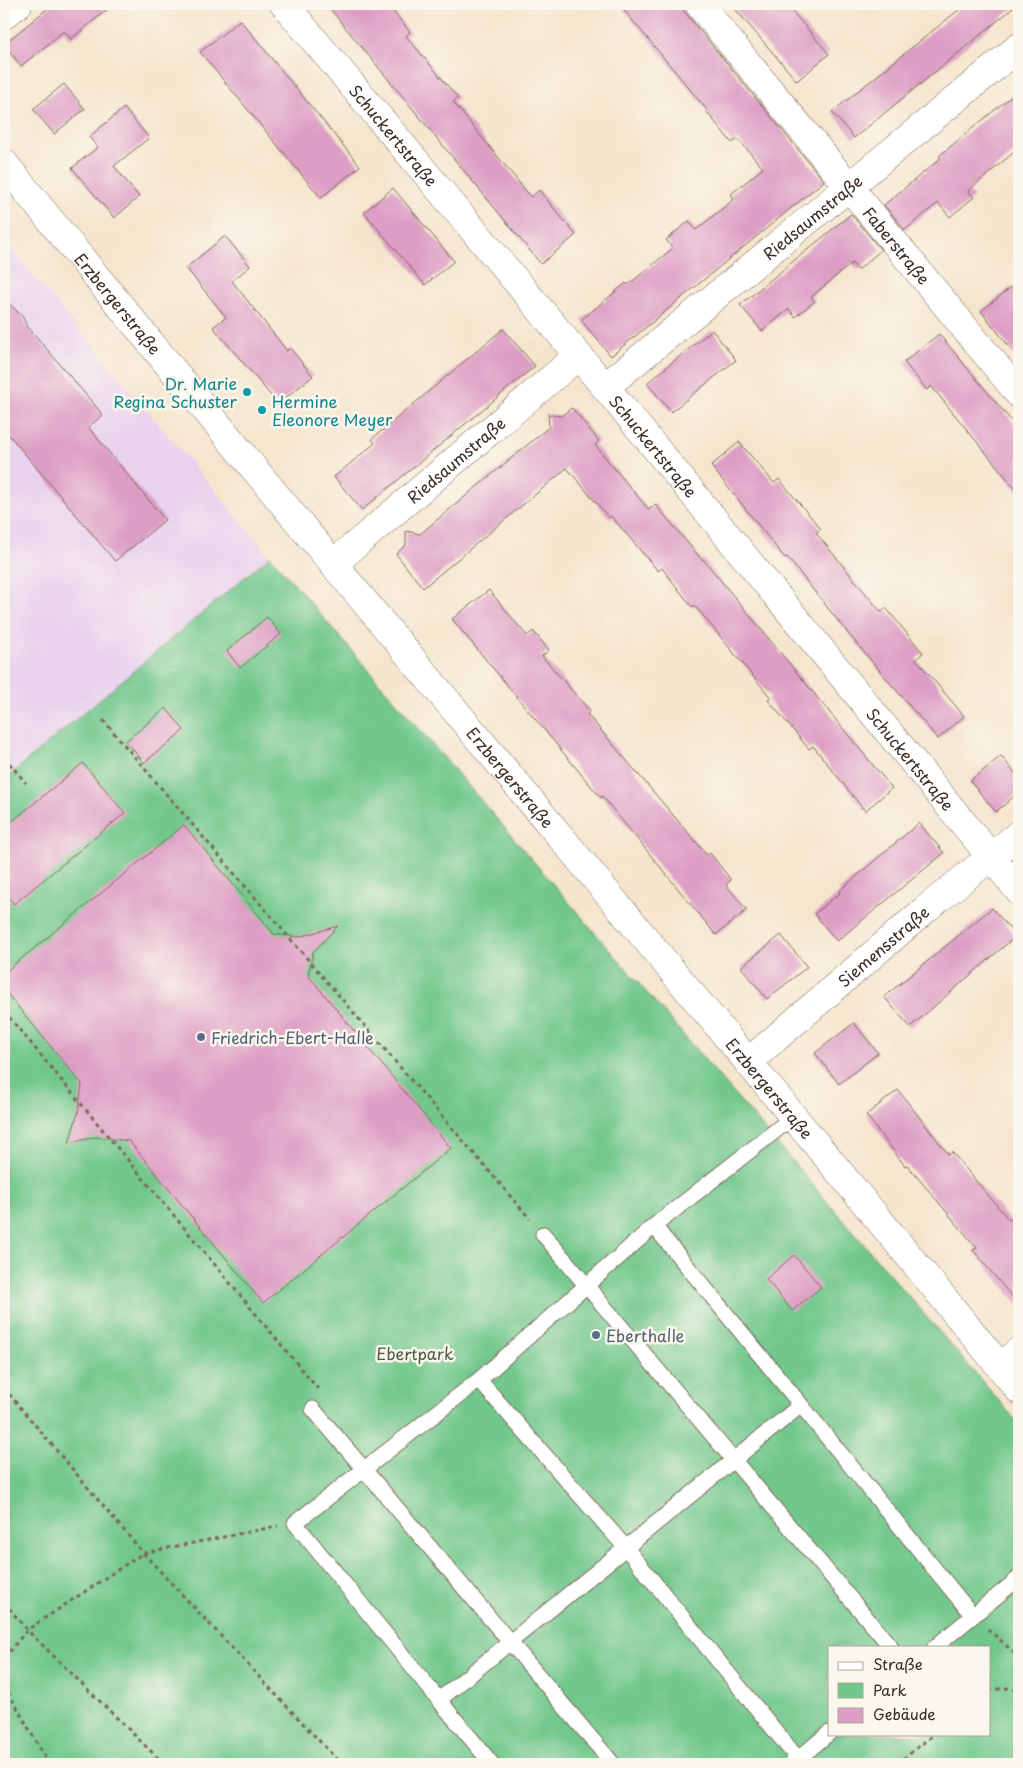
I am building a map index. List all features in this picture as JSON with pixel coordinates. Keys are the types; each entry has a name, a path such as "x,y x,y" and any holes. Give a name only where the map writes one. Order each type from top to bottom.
{"street":[{"path":"4,15 18,4"},
{"name":"Schuckertstraße","path":"284,4 605,387 1019,891"},
{"name":"Faberstraße","path":"699,4 1019,394"},
{"name":"Riedsaumstraße","path":"605,387 1019,47"},
{"name":"Erzbergerstraße","path":"4,163 136,326 793,1117 1009,1359 1019,1390"},
{"name":"Riedsaumstraße","path":"333,564 578,356"},
{"name":"Siemensstraße","path":"748,1062 926,909 1019,834"}],"lane":[{"path":"492,1764 295,1523 479,1380 654,1226 793,1117"},
{"path":"654,1226 973,1616"},
{"path":"542,1234 890,1646"},
{"path":"479,1380 626,1548 795,1761 828,1734"},
{"path":"440,1700 801,1406"},
{"path":"313,1409 613,1764"},
{"path":"936,1646 1019,1578"}],"path":[{"path":"103,720 542,1234"},
{"path":"4,757 26,783"},
{"path":"4,1011 326,1399 313,1409"},
{"path":"4,1388 143,1553 341,1764"},
{"path":"4,1658 27,1630 143,1553 295,1523"},
{"path":"4,1602 27,1630 164,1764"},
{"path":"973,1616 1019,1657"},
{"path":"4,1685 49,1764"},
{"path":"990,1690 1007,1688 1019,1692"},
{"path":"897,1764 932,1736"}],"shaded area":[{"path":"4,241 270,556 4,780"}],"green space":[{"name":"Ebertpark","path":"270,556 1019,1424 1019,1764 4,1764 4,780"}],"building":[{"path":"53,4 114,4 71,39 64,31 21,66 4,44"},
{"path":"326,4 387,4 410,32 406,36 458,98 453,102 531,197 539,190 576,235 541,264"},
{"path":"619,4 678,4 824,181 611,356 581,320 673,248 666,240 689,221 696,230 734,199 731,194 763,168 738,139 732,143"},
{"path":"731,4 786,4 829,54 797,81"},
{"path":"966,4 1018,4 854,138 832,112"},
{"path":"240,20 360,166 321,198 200,52"},
{"path":"64,84 85,109 54,134 33,109"},
{"path":"1019,90 1019,148 968,191 974,197 950,217 938,203 905,230 884,205 941,158 939,156"},
{"path":"124,108 149,138 114,166 139,197 114,218 72,168 98,147 89,137"},
{"path":"393,188 454,261 425,285 364,212"},
{"path":"851,214 881,250 858,270 852,263 811,297 815,301 795,317 789,309 762,331 740,305"},
{"path":"225,236 250,266 232,281 287,351 290,348 313,376 278,404 213,327 226,317 186,268"},
{"path":"1011,287 1019,298 1019,359 981,311"},
{"path":"4,299 22,316 27,326 103,415 88,427 165,520 115,561 4,429"},
{"path":"503,329 535,366 362,510 334,477 375,443 372,439"},
{"path":"712,330 736,360 671,412 647,383"},
{"path":"939,334 1019,430 1019,493 931,386 927,390 904,362"},
{"path":"572,408 599,441 595,445 649,510 655,504 703,559 892,788 865,811 813,746 809,749 768,700 771,698 694,605 692,607 662,568 658,571 611,516 609,518 567,468 423,588 396,554 406,545 406,531 420,534 549,427 548,414 561,416"},
{"path":"739,442 774,483 779,479 821,529 816,533 881,612 886,608 923,653 916,659 964,716 938,739 851,637 787,557 785,558 711,466"},
{"path":"489,590 527,636 533,631 549,650 542,656 590,711 587,714 707,855 710,853 731,880 726,885 747,910 716,935 602,796 601,798 452,619"},
{"path":"267,617 281,634 240,668 227,651"},
{"path":"166,708 184,730 144,763 126,741"},
{"path":"1001,756 1019,778 1019,792 996,812 970,781"},
{"path":"83,763 125,813 14,904 4,892 4,828"},
{"path":"919,823 944,853 837,941 814,914"},
{"name":"Friedrich-Ebert-Halle","path":"184,825 274,934 298,937 338,926 313,952 308,975 451,1148 263,1303 129,1141 96,1137 69,1143 78,1113 82,1084 4,990 4,973"},
{"path":"992,908 1016,936 910,1027 884,997"},
{"path":"781,935 807,967 767,999 741,967"},
{"path":"854,1023 878,1053 839,1084 815,1053"},
{"path":"898,1090 949,1155 952,1152 1009,1220 1011,1219 1019,1231 1019,1305 973,1250 977,1248 907,1165 905,1166 866,1115"},
{"path":"794,1255 821,1287 792,1311 766,1279"}],"place":[{"name":"Dr. Marie Regina Schuster","path":"247,392"},
{"name":"Hermine Eleonore Meyer","path":"262,410"},
{"name":"Friedrich-Ebert-Halle","path":"201,1037"},
{"name":"Eberthalle","path":"596,1335"}]}
